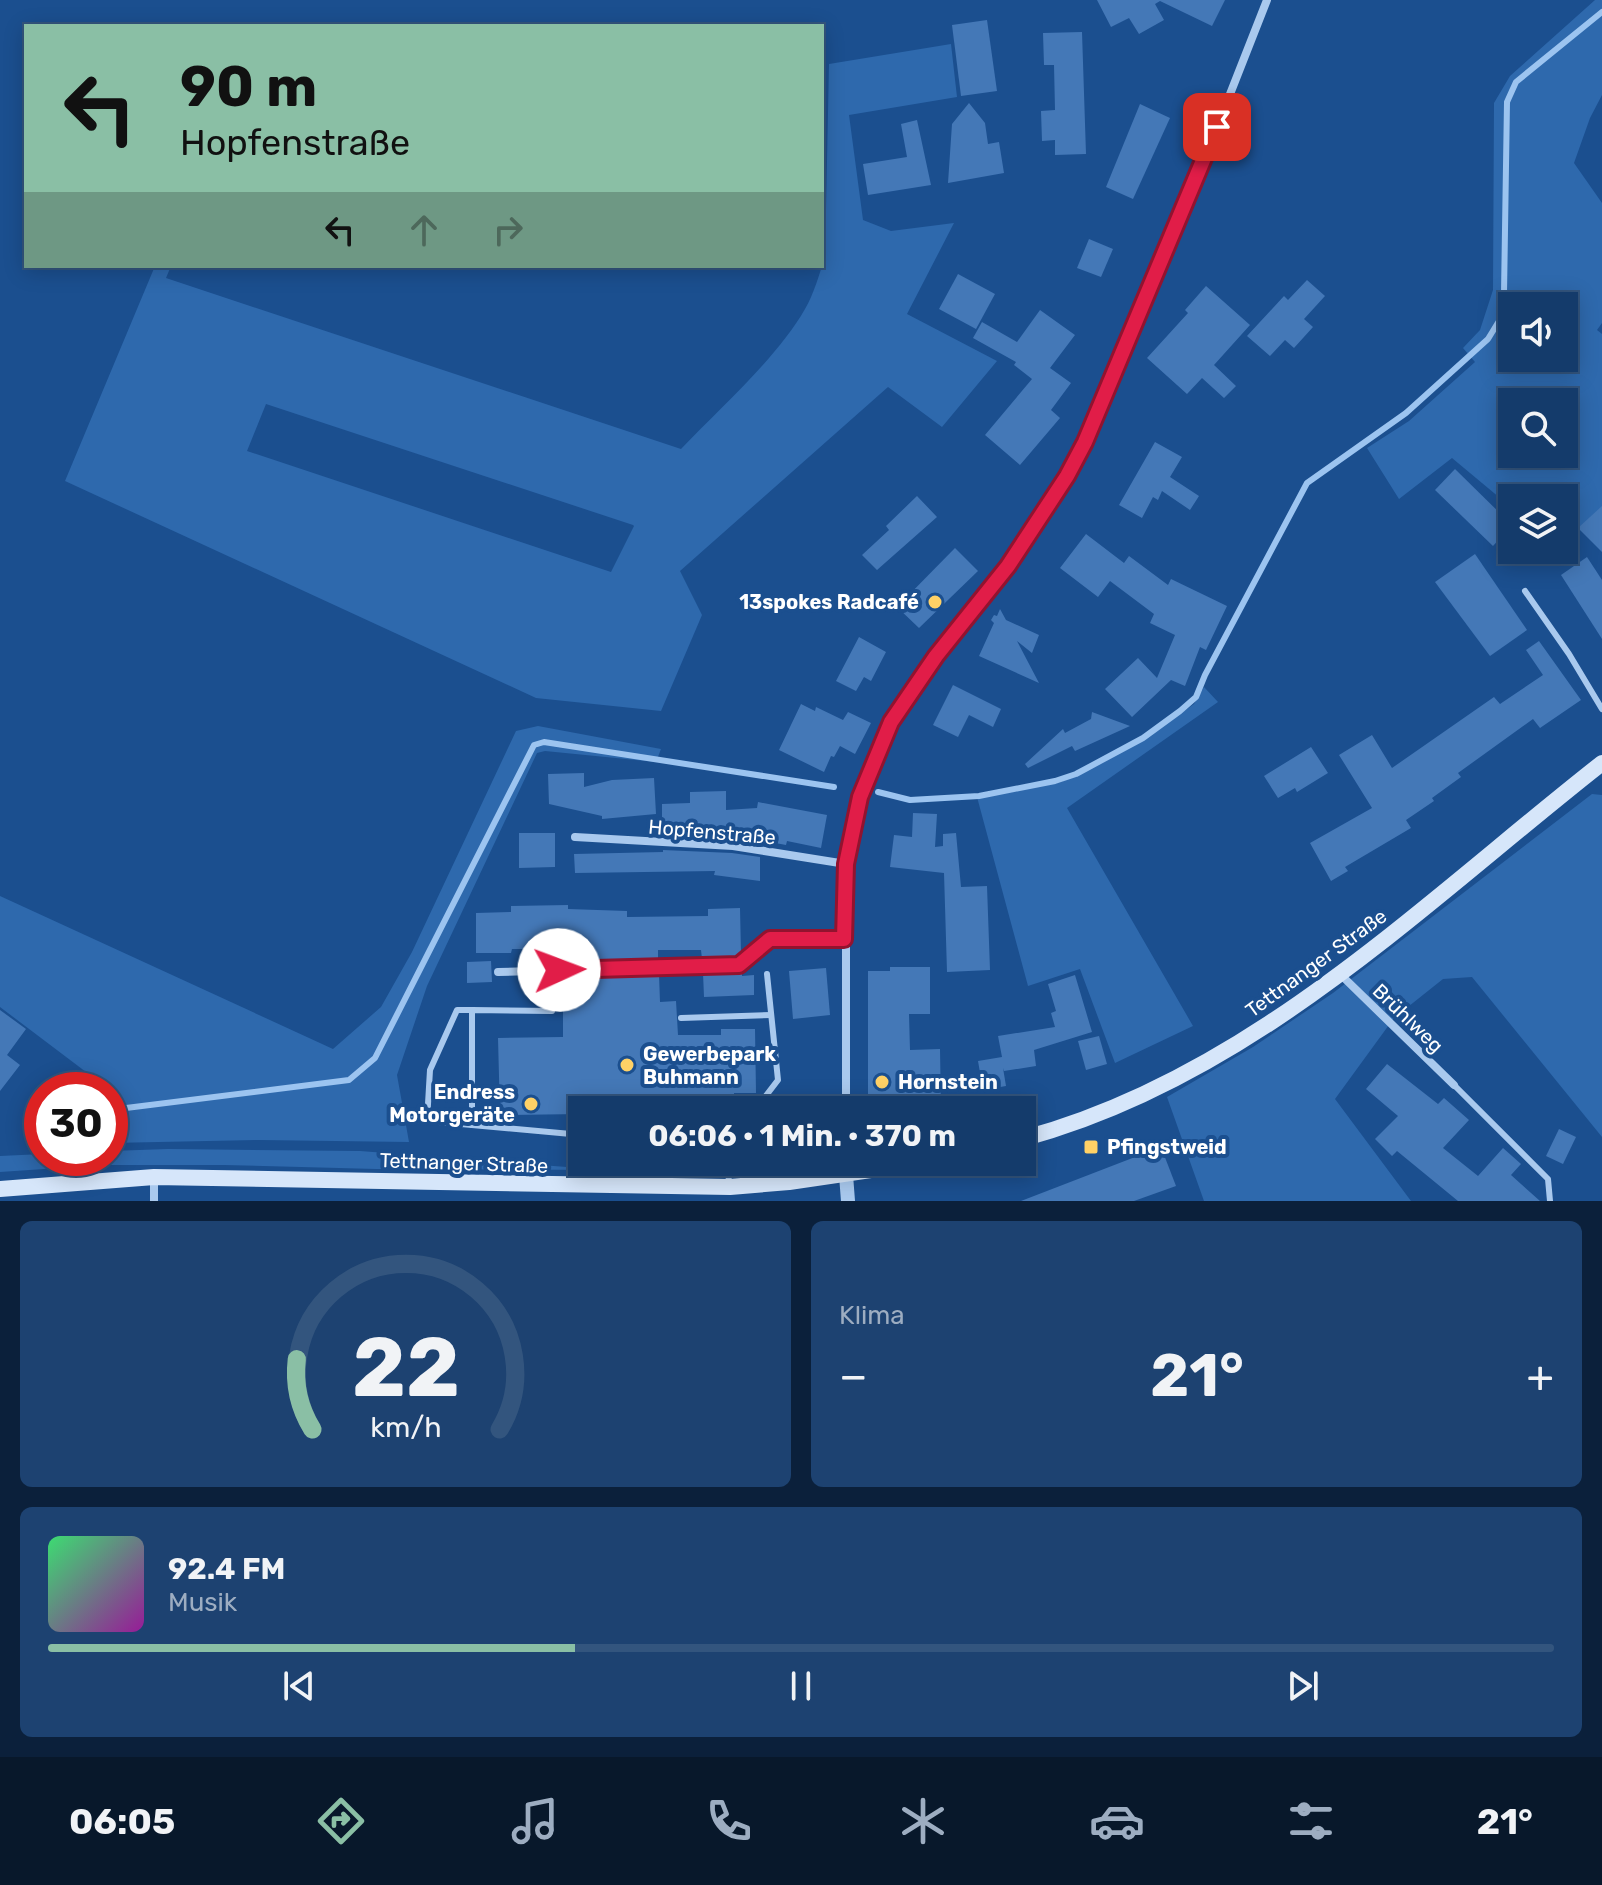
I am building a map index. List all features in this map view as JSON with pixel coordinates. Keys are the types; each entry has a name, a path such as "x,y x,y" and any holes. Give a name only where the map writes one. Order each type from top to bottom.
{"main road":[{"name":"Tettnanger Straße","path":"1036,1134 1097,1114 1206,1064 1296,1007 1601,766"},
{"name":"Tettnanger Straße","path":"0,1189 154,1177 730,1187 797,1176"}],"street":[{"path":"846,1096 846,864 860,797 891,722 936,656 1008,566 1067,476 1085,442 1199,173 1267,0"},
{"name":"Hopfenstraße","path":"575,837 733,846 846,864"},
{"path":"498,972 739,965 770,939 844,939"},
{"name":"Brühlweg","path":"1340,974 1454,1085"},
{"path":"846,1176 848,1201"},
{"path":"154,1177 154,1201"}],"lane":[{"path":"1525,591 1569,654 1602,709"},
{"path":"766,1096 778,1080 767,974"},
{"path":"427,1121 430,1070 457,1010 552,1011"},
{"path":"472,1010 472,1125"},
{"path":"681,1018 771,1015"},
{"path":"1454,1085 1548,1179 1550,1201"},
{"path":"406,1119 568,1134"},
{"path":"620,1187 622,1176"},
{"path":"729,1176 730,1187"}],"shaded area":[{"path":"1595,0 1602,0 1602,95 1574,163 1602,203 1602,323 1597,330 1602,334 1602,537 1594,543 1578,526 1578,484 1498,484 1498,496 1452,458 1399,499 1367,448 1409,421 1475,362 1463,348 1480,330 1493,290 1494,103 1510,76"},
{"path":"951,44 957,97 849,115 863,220 891,231 954,223 907,314 997,361 942,427 888,387 680,571 702,615 661,711 536,698 65,481 154,268 170,268 166,278 681,449 779,346 805,309 824,268 829,64","holes":["266,404 634,526 611,572 247,451"]},
{"path":"1204,687 1218,702 1067,808 1193,1026 1115,1063 1080,969 1028,986 977,797 1061,782 1143,740 1194,704"},
{"path":"538,726 661,749 656,762 545,751 537,753 427,986 397,1075 409,1142 128,1143 128,1072 86,1072 0,1007 0,896 333,1049 381,1007 412,952 516,731"},
{"path":"1592,794 1602,795 1602,1137 1472,977 1443,979 1394,1018 1335,1099 1411,1201 1204,1201 1167,1097 1253,1047 1333,993"},
{"path":"128,1150 360,1151 568,1167 568,1170 128,1165"},
{"path":"24,1155 24,1170 0,1172 0,1156"}],"building":[{"path":"1097,0 1225,0 1212,26 1160,1 1155,4 1164,20 1139,34 1129,18 1111,27"},
{"path":"987,20 997,91 961,96 952,25"},
{"path":"1082,32 1086,154 1055,155 1055,140 1042,141 1041,111 1055,110 1054,65 1044,65 1043,33"},
{"path":"969,103 985,123 988,144 999,142 1004,173 948,183 952,124"},
{"path":"1140,104 1170,118 1133,199 1106,187"},
{"path":"917,120 931,185 868,195 863,164 907,157 901,124"},
{"path":"1089,239 1113,249 1101,277 1077,268"},
{"path":"958,274 995,294 976,329 939,309"},
{"path":"1307,280 1325,296 1304,319 1313,327 1294,348 1285,340 1270,356 1247,336 1284,296 1288,300"},
{"path":"1206,286 1250,325 1214,365 1236,386 1224,398 1202,378 1187,394 1147,358 1188,313 1185,310"},
{"path":"1040,310 1075,335 1050,368 1071,383 1051,410 1060,418 1020,465 985,435 1032,379 1014,365 1016,362 973,338 982,322 1017,342"},
{"path":"1155,442 1182,457 1170,477 1199,496 1190,510 1162,491 1158,500 1153,497 1142,518 1119,505"},
{"path":"1455,469 1498,511 1498,540 1493,546 1435,490"},
{"path":"917,496 937,517 877,570 862,555 889,530 886,526"},
{"path":"1602,506 1602,552 1578,528"},
{"path":"1086,534 1124,563 1129,556 1168,585 1171,579 1227,606 1206,650 1200,647 1185,686 1171,680 1132,717 1105,689 1138,658 1157,678 1175,635 1150,623 1154,614 1110,581 1098,597 1060,568"},
{"path":"955,548 978,571 919,628 897,607"},
{"path":"1475,554 1527,630 1490,656 1435,582"},
{"path":"1587,557 1602,580 1602,639 1561,575"},
{"path":"1000,609 1006,620 1039,635 1032,653 1017,641 1039,683 979,656 994,623 991,620"},
{"path":"859,637 886,652 871,681 864,677 856,691 836,681"},
{"path":"1539,641 1581,700 1540,728 1533,719 1458,773 1461,777 1406,820 1411,828 1345,867 1348,871 1331,881 1310,843 1372,808 1339,755 1372,735 1392,768 1494,697 1500,704 1543,675 1526,650"},
{"path":"953,685 1001,709 993,727 969,715 958,737 933,725"},
{"path":"801,704 815,711 816,707 843,720 848,712 871,723 855,754 840,746 834,757 831,756 824,772 779,750"},
{"path":"1092,712 1130,726 1075,751 1072,746 1028,768 1025,764 1063,729 1065,733 1091,719"},
{"path":"1311,747 1328,773 1297,792 1295,788 1278,798 1264,776"},
{"path":"584,773 584,787 612,780 654,778 656,814 602,819 602,816 549,804 548,774"},
{"path":"726,791 726,810 757,808 758,802 827,815 821,848 787,841 786,845 760,840 760,843 662,830 662,804 690,803 690,792"},
{"path":"913,813 937,814 935,847 943,846 943,834 956,833 961,887 987,886 990,970 947,972 944,873 890,867 894,835 912,837"},
{"path":"519,833 555,833 555,867 519,868"},
{"path":"663,850 760,857 760,881 714,875 715,871 575,873 574,854"},
{"path":"568,905 568,909 627,911 627,917 708,916 708,909 740,908 741,954 736,958 702,959 701,950 658,950 658,960 582,963 581,949 512,949 511,953 476,953 476,913 511,912 511,906"},
{"path":"491,961 492,982 467,983 467,962"},
{"path":"890,967 930,967 930,1014 909,1014 910,1050 940,1049 941,1096 868,1096 868,971 890,971"},
{"path":"826,968 830,1015 793,1019 789,971"},
{"path":"742,971 742,976 754,975 754,995 704,997 703,973"},
{"name":"Gewerbepark Buhmann","path":"659,974 660,1002 676,1001 678,1035 721,1035 721,1029 755,1029 756,1093 734,1093 734,1096 568,1096 568,1114 500,1115 498,1038 563,1037 563,982 582,981 582,977"},
{"path":"1075,975 1092,1032 1034,1050 1036,1066 1004,1071 1003,1068 1006,1086 983,1090 978,1061 1002,1057 998,1036 1055,1027 1051,1013 1056,1011 1048,984"},
{"path":"0,1010 26,1029 7,1055 20,1065 0,1091"},
{"path":"1099,1036 1107,1064 1086,1070 1078,1041"},
{"path":"1387,1064 1438,1104 1444,1098 1469,1120 1443,1148 1478,1176 1503,1148 1521,1164 1511,1175 1540,1201 1458,1201 1397,1151 1392,1156 1375,1139 1398,1116 1366,1089"},
{"path":"1559,1129 1576,1137 1563,1164 1546,1156"},
{"path":"1161,1147 1176,1186 1134,1201 1021,1201"}],"waterway":[{"path":"878,792 910,800 979,796 1055,781 1076,774 1143,738 1196,697 1307,483 1406,413 1488,339 1499,321 1504,294 1507,102 1516,82 1602,12"},
{"path":"128,1108 349,1080 375,1058 534,745 544,742 834,787"}],"place":[{"name":"13spokes Radcafé","path":"935,602"},
{"name":"Gewerbepark Buhmann","path":"627,1065"},
{"name":"Hornstein","path":"882,1082"},
{"name":"Endress Motorgeräte","path":"531,1104"},
{"name":"Pfingstweid","path":"1091,1147"}],"route":[{"path":"559,970 739,965 770,939 844,939 846,864 860,797 891,722 936,656 1008,566 1067,476 1085,442 1217,127"}]}
